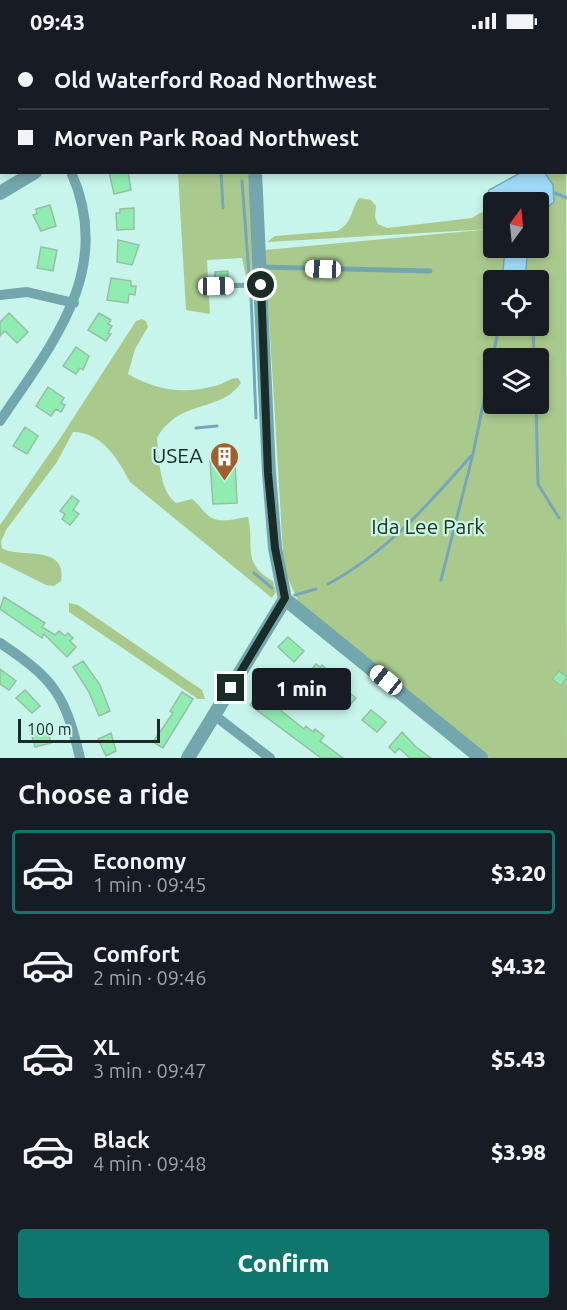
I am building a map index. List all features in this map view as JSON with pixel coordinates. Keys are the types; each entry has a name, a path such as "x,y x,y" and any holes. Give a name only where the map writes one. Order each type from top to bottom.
{"street":[{"path":"0,193 32,174"},
{"path":"0,421 74,303 82,267 86,221 81,198 72,174"},
{"path":"255,174 261,267 268,473 275,548 285,598 481,758"},
{"path":"0,295 27,292 74,303"},
{"path":"188,758 285,598"},
{"path":"0,643 33,665 61,696 80,758"},
{"path":"214,715 270,758"}],"lane":[{"path":"261,267 430,271"},
{"path":"216,286 261,285"}],"green space":[{"path":"178,174 248,174 255,272 247,281 242,258 207,260 210,314 186,310"},
{"name":"Ida Lee Park","path":"546,174 566,174 567,758 489,758 299,603 284,570 265,250 483,230 483,258 549,258 549,206 553,185"},
{"name":"Ida Lee Park","path":"359,198 371,200 376,206 375,217 378,224 387,228 472,218 482,212 483,230 267,242 275,236 337,231 349,220"},
{"path":"142,319 146,321 148,327 135,349 128,374 150,384 181,390 218,385 235,378 238,378 241,383 223,399 188,411 166,425 157,438 159,464 166,490 176,503 192,499 210,517 219,520 248,517 253,560 263,574 273,581 276,592 272,598 130,482 108,448 83,433 73,432 57,462 6,530 1,542 2,548 9,551 40,554 57,561 61,569 61,581 54,586 46,585 0,562 0,525 61,437 136,321"},
{"path":"69,603 78,605 202,690 205,699 198,699 69,612"}],"water":[{"path":"518,174 546,174 553,185 554,202 549,206 549,192 488,192"},
{"path":"504,258 527,258 526,270 503,270"}],"building":[{"path":"109,174 128,174 131,190 114,194"},
{"path":"50,205 56,226 41,231 33,215 37,214 36,209"},
{"path":"134,208 134,229 117,230 116,213 120,213 120,209"},
{"path":"118,240 139,245 132,265 117,262"},
{"path":"41,247 57,250 53,271 37,268"},
{"path":"228,271 228,280 215,280 215,272"},
{"path":"111,278 131,281 131,286 136,286 135,295 129,294 128,303 107,300"},
{"path":"9,313 28,332 17,343 5,331 0,336 0,322"},
{"path":"99,313 111,320 108,324 112,326 108,333 111,334 106,341 88,330"},
{"path":"76,347 89,356 83,370 80,368 76,374 63,366"},
{"path":"48,387 64,398 61,403 65,405 61,412 56,409 51,416 36,406"},
{"path":"25,427 38,436 27,454 13,446"},
{"name":"USEA","path":"235,460 237,503 213,504 210,461"},
{"path":"72,496 79,501 73,510 79,514 70,525 62,519 65,514 60,511"},
{"path":"4,597 45,623 42,627 55,635 59,631 65,636 68,633 73,638 70,641 76,647 67,657 44,634 42,638 0,609"},
{"path":"288,637 304,651 294,662 278,647"},
{"path":"83,661 100,685 110,711 99,716 89,692 73,667"},
{"path":"316,664 320,667 322,665 329,671 326,674 356,698 348,707 308,673"},
{"path":"0,669 16,681 9,690 0,684"},
{"path":"559,671 567,677 561,686 552,679"},
{"path":"266,678 280,689 269,701 304,729 306,726 313,732 315,729 324,736 320,741 343,758 321,758 250,705 256,695 253,693"},
{"path":"25,690 40,706 32,713 16,698"},
{"path":"182,692 193,699 163,748 153,742 173,713 170,711"},
{"path":"371,710 386,722 377,732 362,720"},
{"path":"46,725 51,743 35,747 30,729"},
{"path":"402,732 416,747 431,758 410,758 399,748 395,753 389,747"},
{"path":"111,733 116,751 106,756 98,739"}],"waterway":[{"path":"221,174 223,208"},
{"path":"242,181 249,274"},
{"path":"555,193 567,198"},
{"path":"251,295 256,418"},
{"path":"441,580 473,454 497,336"},
{"path":"533,336 534,348"},
{"path":"536,414 538,484 559,518"},
{"path":"196,428 217,426"},
{"path":"328,584 369,558 405,527 471,456"},
{"path":"254,573 272,588"},
{"path":"295,595 316,589"}],"place":[{"name":"USEA","path":"224,482"}],"route":[{"path":"231,688 285,598 279,578 268,473 261,285"}]}
